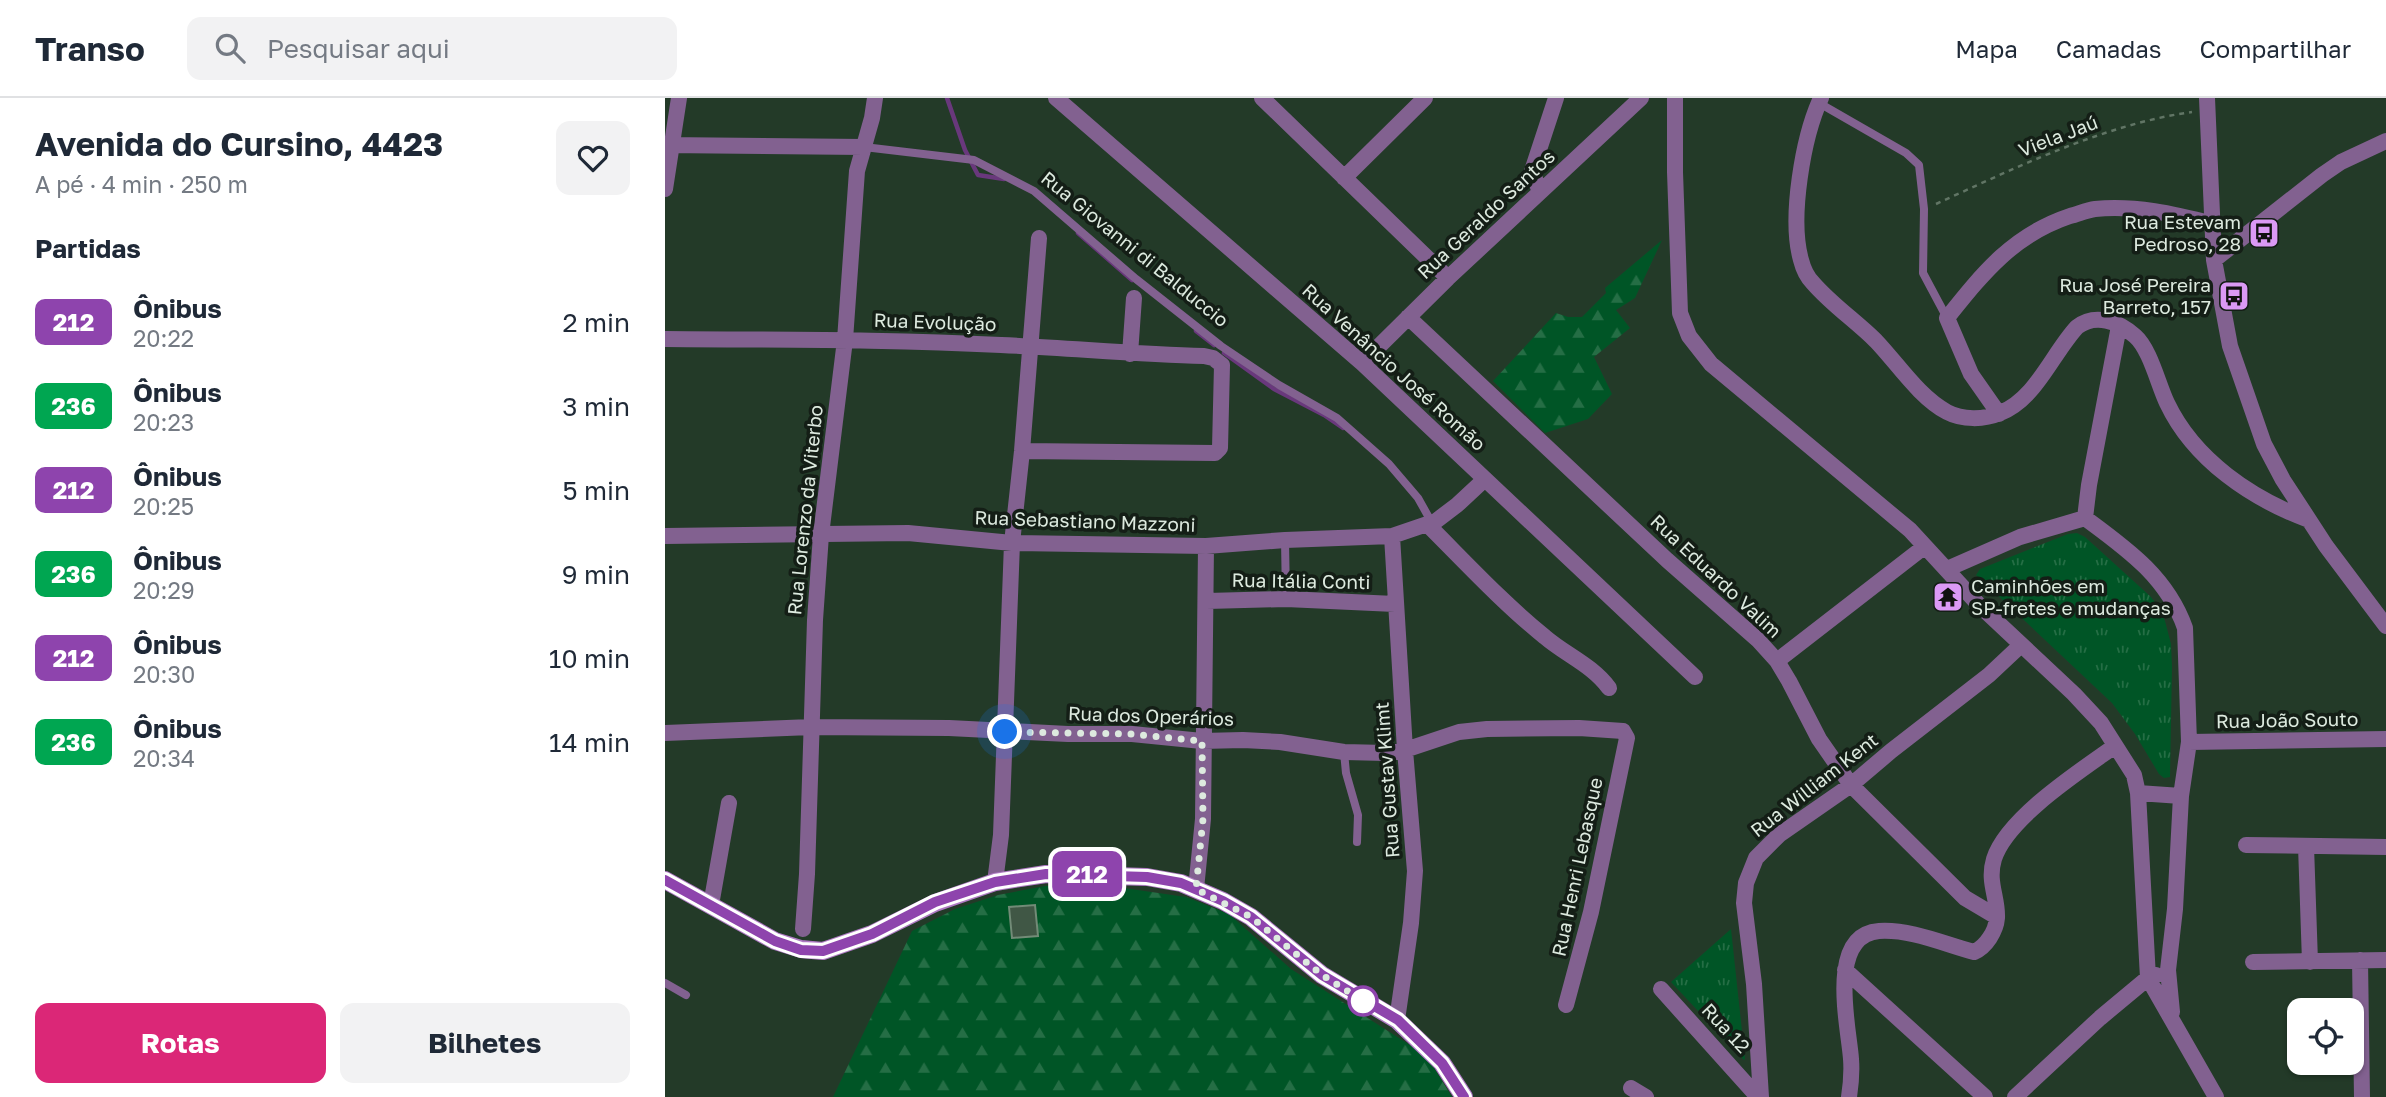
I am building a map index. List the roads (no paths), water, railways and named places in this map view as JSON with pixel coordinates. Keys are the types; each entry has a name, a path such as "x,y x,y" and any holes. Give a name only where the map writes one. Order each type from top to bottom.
{"main road":[{"path":"665,880 755,932 788,946 823,951 872,934 935,902 995,882 1046,874 1147,877 1181,883 1251,917 1322,975 1398,1020 1442,1063 1464,1097"}],"street":[{"path":"665,189 668,145 679,98"},
{"name":"Rua Lorenzo da Viterbo","path":"803,929 814,620 821,535 845,340 856,182 875,98"},
{"name":"Rua Venâncio José Romão","path":"1056,98 1362,363 1695,677"},
{"path":"1262,98 1448,278"},
{"path":"1344,178 1426,98"},
{"path":"1541,192 1532,171 1556,98"},
{"name":"Rua Geraldo Santos","path":"1362,363 1448,278 1641,98"},
{"path":"1675,98 1680,313 1689,337 1711,364 1910,530 1979,605 2101,723 2134,775 2138,793 2148,978 2216,1097"},
{"path":"1820,101 1808,138 1798,199 1798,242 1804,269 1812,282 1874,339 1918,388 1946,412 1969,418 1999,414 2019,401 2067,338 2084,321 2105,319 2137,338 2145,348 2174,418 2203,453 2264,501 2309,520"},
{"path":"2208,104 2214,260 2230,346 2264,444 2283,480 2349,579 2386,626"},
{"path":"2214,260 2322,175 2341,162 2386,141"},
{"name":"Rua Giovanni di Balduccio","path":"668,145 864,147"},
{"path":"1999,414 1971,374 1947,318 2016,242 2061,219 2092,209 2131,208 2157,211 2213,224"},
{"path":"995,882 1001,835 1012,543 1039,238"},
{"path":"1130,354 1134,299"},
{"name":"Rua Eduardo Valim","path":"1408,317 1667,560 1758,640 1777,662 1819,739 1851,785 1965,898 1997,917"},
{"path":"2085,518 2119,326"},
{"name":"Rua Evolução","path":"665,338 1030,346 1130,354 1213,353"},
{"path":"1022,451 1207,455 1218,452 1223,369 1213,353"},
{"name":"Rua Sebastiano Mazzoni","path":"665,536 908,533 1012,543 1206,546 1392,536 1430,524 1457,505 1485,479"},
{"path":"1947,569 2020,537 2085,518"},
{"path":"2085,518 2136,556 2167,589 2185,628 2189,742 2181,796 2175,909 2168,970 2173,1018"},
{"path":"1430,524 1526,621 1601,677 1609,688"},
{"name":"Rua Gustav Klimt","path":"1392,536 1415,871 1412,923 1398,1020"},
{"path":"1196,889 1203,819 1206,546"},
{"path":"1777,662 1924,547"},
{"name":"Rua Itália Conti","path":"1207,601 1286,599 1395,604"},
{"name":"Rua William Kent","path":"1760,1097 1754,985 1744,903 1746,883 1756,858 1769,844 1851,785 1989,675 2021,645"},
{"name":"Rua dos Operários","path":"665,733 811,727 949,728 1005,732 1132,734 1202,741 1280,742 1344,752 1385,753 1405,750 1459,732 1487,729 1623,731 1627,738"},
{"name":"Rua Henri Lebasque","path":"1566,1005 1591,912 1627,738"},
{"name":"Rua João Souto","path":"2189,742 2386,739"},
{"path":"1849,1097 1851,1058 1843,993 1845,970 1858,943 1876,931 1899,932 1974,952 1985,945 1993,932 1997,917 1991,878 1994,859 2008,832 2082,769 2116,746"},
{"path":"2138,793 2181,796"},
{"path":"711,905 729,803"},
{"path":"2246,845 2386,847"},
{"path":"2306,846 2310,962"},
{"path":"2360,960 2361,1097"},
{"path":"2253,962 2386,960"},
{"path":"1845,970 1985,1097"},
{"path":"2015,1097 2100,1018 2148,978 2168,970"},
{"name":"Rua 12","path":"1661,989 1760,1097"},
{"path":"1631,1088 1646,1097"}],"lane":[{"path":"1820,101 1915,159 1921,170 1924,209 1923,273 1947,318"},
{"name":"Rua Giovanni di Balduccio","path":"864,147 974,160 1034,191 1213,353 1279,385 1337,418 1389,464 1417,498 1430,524"},
{"path":"1285,540 1286,599"},
{"path":"1344,752 1346,773 1358,816 1357,842"},
{"path":"665,983 686,995"}],"waterway":[{"path":"947,98 965,150 978,175 1004,179"},
{"path":"1078,233 1132,280"},
{"path":"1196,331 1214,345"},
{"path":"1224,353 1274,389 1343,428"}],"place":[{"name":"Rua Estevam Pedroso, 28","path":"2264,233"},
{"name":"Rua José Pereira Barreto, 157","path":"2234,296"},
{"name":"Caminhões em SP-fretes e mudanças","path":"1948,597"}]}
